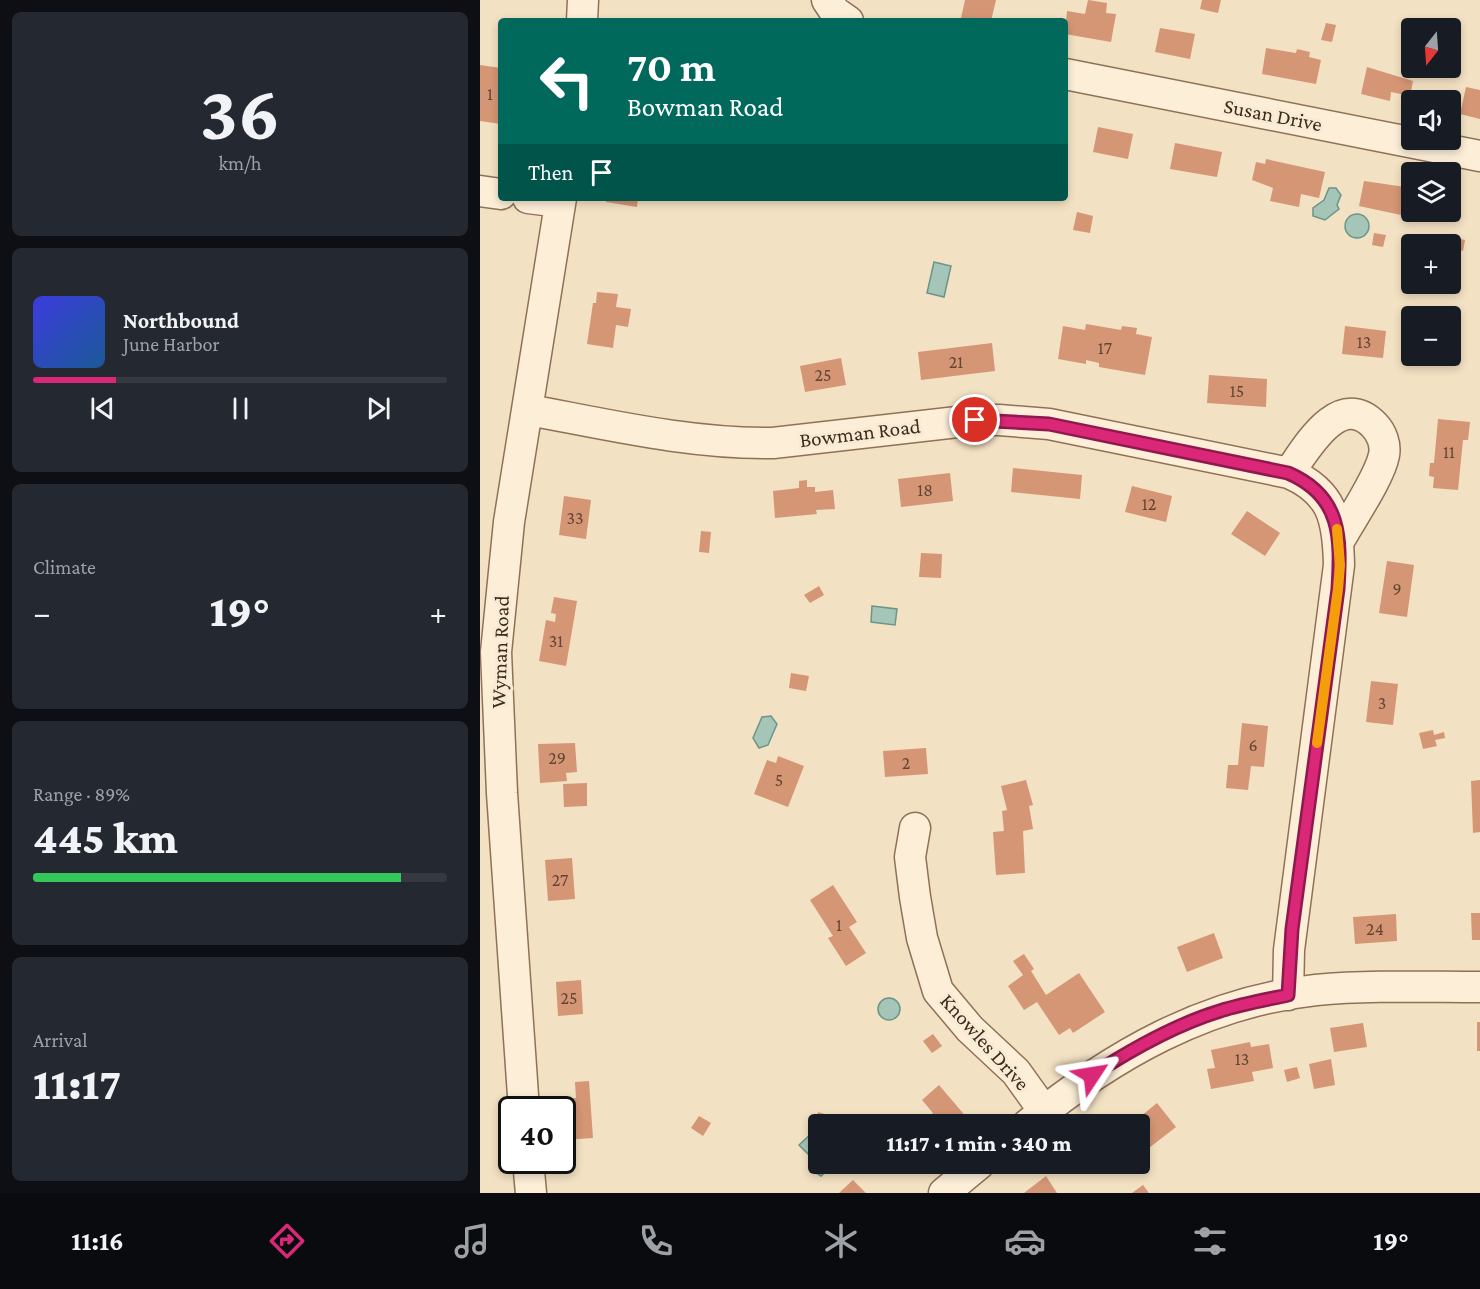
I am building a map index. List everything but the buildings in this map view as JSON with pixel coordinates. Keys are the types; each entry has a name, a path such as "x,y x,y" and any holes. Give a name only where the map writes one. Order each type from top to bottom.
{"street":[{"path":"582,18 583,0"},
{"path":"827,0 835,12 844,18"},
{"name":"Susan Drive","path":"1068,75 1480,156"},
{"path":"480,191 498,194"},
{"name":"Wyman Road","path":"523,1096 502,793 496,652 509,522 529,410 561,201"},
{"name":"Bowman Road","path":"529,410 689,439 743,444 772,443 975,420 1024,421 1288,473 1302,479 1326,499 1334,517 1339,541 1338,589 1292,929 1288,995"},
{"path":"1288,473 1331,420 1342,416 1354,416 1366,419 1376,427 1382,438 1384,456 1339,541"},
{"name":"Knowles Drive","path":"915,828 910,858 915,897 922,938 938,991 970,1029 1016,1072 1033,1114"},
{"path":"1040,1114 1105,1067 1167,1032 1222,1010 1288,995 1348,988 1480,987"},
{"path":"529,1174 531,1193"},
{"path":"944,1193 967,1174"}],"shaded area":[{"path":"1329,188 1336,188 1341,195 1337,205 1339,209 1325,220 1313,216 1313,208 1324,200"},
{"path":"1357,214 1362,215 1368,221 1368,231 1362,237 1357,238 1352,237 1346,231 1345,226 1346,221 1352,215"},
{"path":"934,262 951,266 944,297 927,293"},
{"path":"872,606 897,609 895,625 871,622"},
{"path":"771,716 777,724 768,745 759,748 753,738 762,717"},
{"path":"889,998 897,1001 900,1009 897,1017 889,1020 881,1017 878,1009 881,1001"},
{"path":"808,1137 808,1154 799,1145"}],"slow traffic":[{"path":"1317,743 1338,589 1340,565 1337,529"}],"route":[{"path":"975,420 1049,424 1288,473 1302,479 1326,499 1334,517 1339,541 1338,589 1289,950 1288,995 1222,1010 1194,1020 1133,1050 1092,1075"}]}
